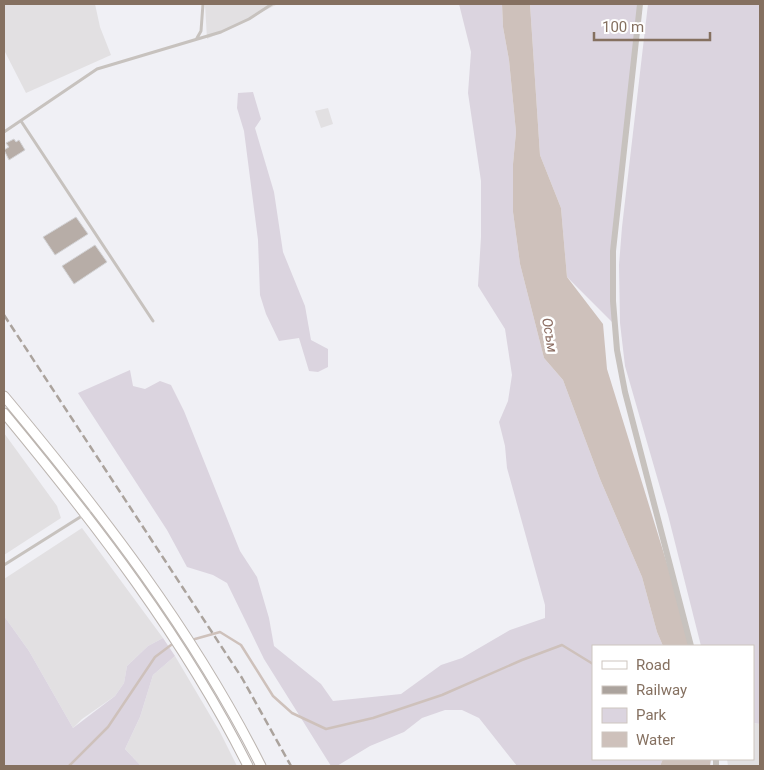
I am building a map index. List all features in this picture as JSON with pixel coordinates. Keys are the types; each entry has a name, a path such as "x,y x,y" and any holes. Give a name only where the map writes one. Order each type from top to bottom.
{"main road":[{"path":"4,396 96,508 147,576 212,679 261,766"},
{"path":"4,413 86,514 136,583 186,658 248,766"}],"street":[{"path":"640,4 613,252 617,350 625,392 691,645"}],"lane":[{"path":"196,39 201,30 203,4"},
{"path":"4,132 97,69 222,32 249,19 272,4"},
{"path":"20,121 153,321"},
{"path":"4,565 96,508"}],"shaded area":[{"path":"4,4 95,4 100,27 111,55 26,93 4,50"},
{"path":"205,4 278,4 207,39"},
{"path":"328,108 333,124 321,128 315,111"},
{"path":"4,433 57,506 61,518 4,555"},
{"path":"82,528 163,638 148,646 127,666 124,683 115,696 82,719 73,728 29,651 4,616 4,579"},
{"path":"175,656 220,732 237,766 141,766 125,749 140,717 153,675"},
{"path":"754,723 760,724 760,766 728,766 727,760 754,760"}],"green space":[{"path":"459,4 502,4 503,27 509,60 516,132 513,164 513,212 520,264 544,358 563,380 600,479 642,577 657,632 663,645 592,645 592,760 663,760 660,766 517,766 479,718 462,710 445,710 422,718 404,732 370,746 337,766 331,766 264,659 227,583 213,575 187,567 167,530 78,393 130,370 133,386 145,389 160,381 171,385 184,411 240,551 257,577 269,618 274,646 321,684 333,701 401,694 441,665 462,658 510,630 545,618 545,605 507,468 505,446 499,422 508,401 512,375 505,329 478,286 481,237 481,181 468,93 471,52"},
{"path":"530,4 642,4 615,228 612,322 567,277 561,208 540,155"},
{"path":"648,4 760,4 760,724 754,723 754,645 701,645 668,515 625,366 620,323 619,265"},
{"path":"253,92 261,119 255,128 274,192 283,252 305,306 311,340 328,349 328,367 318,372 309,371 299,338 279,341 266,314 260,295 258,240 244,131 237,108 238,93"},
{"path":"4,616 29,651 73,728 115,696 124,683 127,666 148,646 163,638 175,656 153,675 140,717 125,749 141,766 4,766"}],"water":[{"name":"Осъм","path":"502,4 530,4 540,155 561,208 567,277 603,324 607,369 673,583 689,645 663,645 657,632 642,577 600,479 563,380 544,358 520,264 513,212 513,164 516,132 509,60 503,27"},
{"path":"663,760 711,760 710,766 660,766"}],"building":[{"path":"14,139 16,142 19,140 25,150 9,160 4,150 9,147 6,143"},
{"path":"76,217 88,234 55,255 43,237"},
{"path":"95,245 107,262 74,284 62,266"}],"waterway":[{"path":"195,639 220,632 241,645 273,696 292,713 326,729 373,718 442,695 522,660 562,645 592,663"},
{"path":"69,766 108,727 155,657 171,645"}],"railway":[{"path":"4,315 242,678 291,766"}]}
